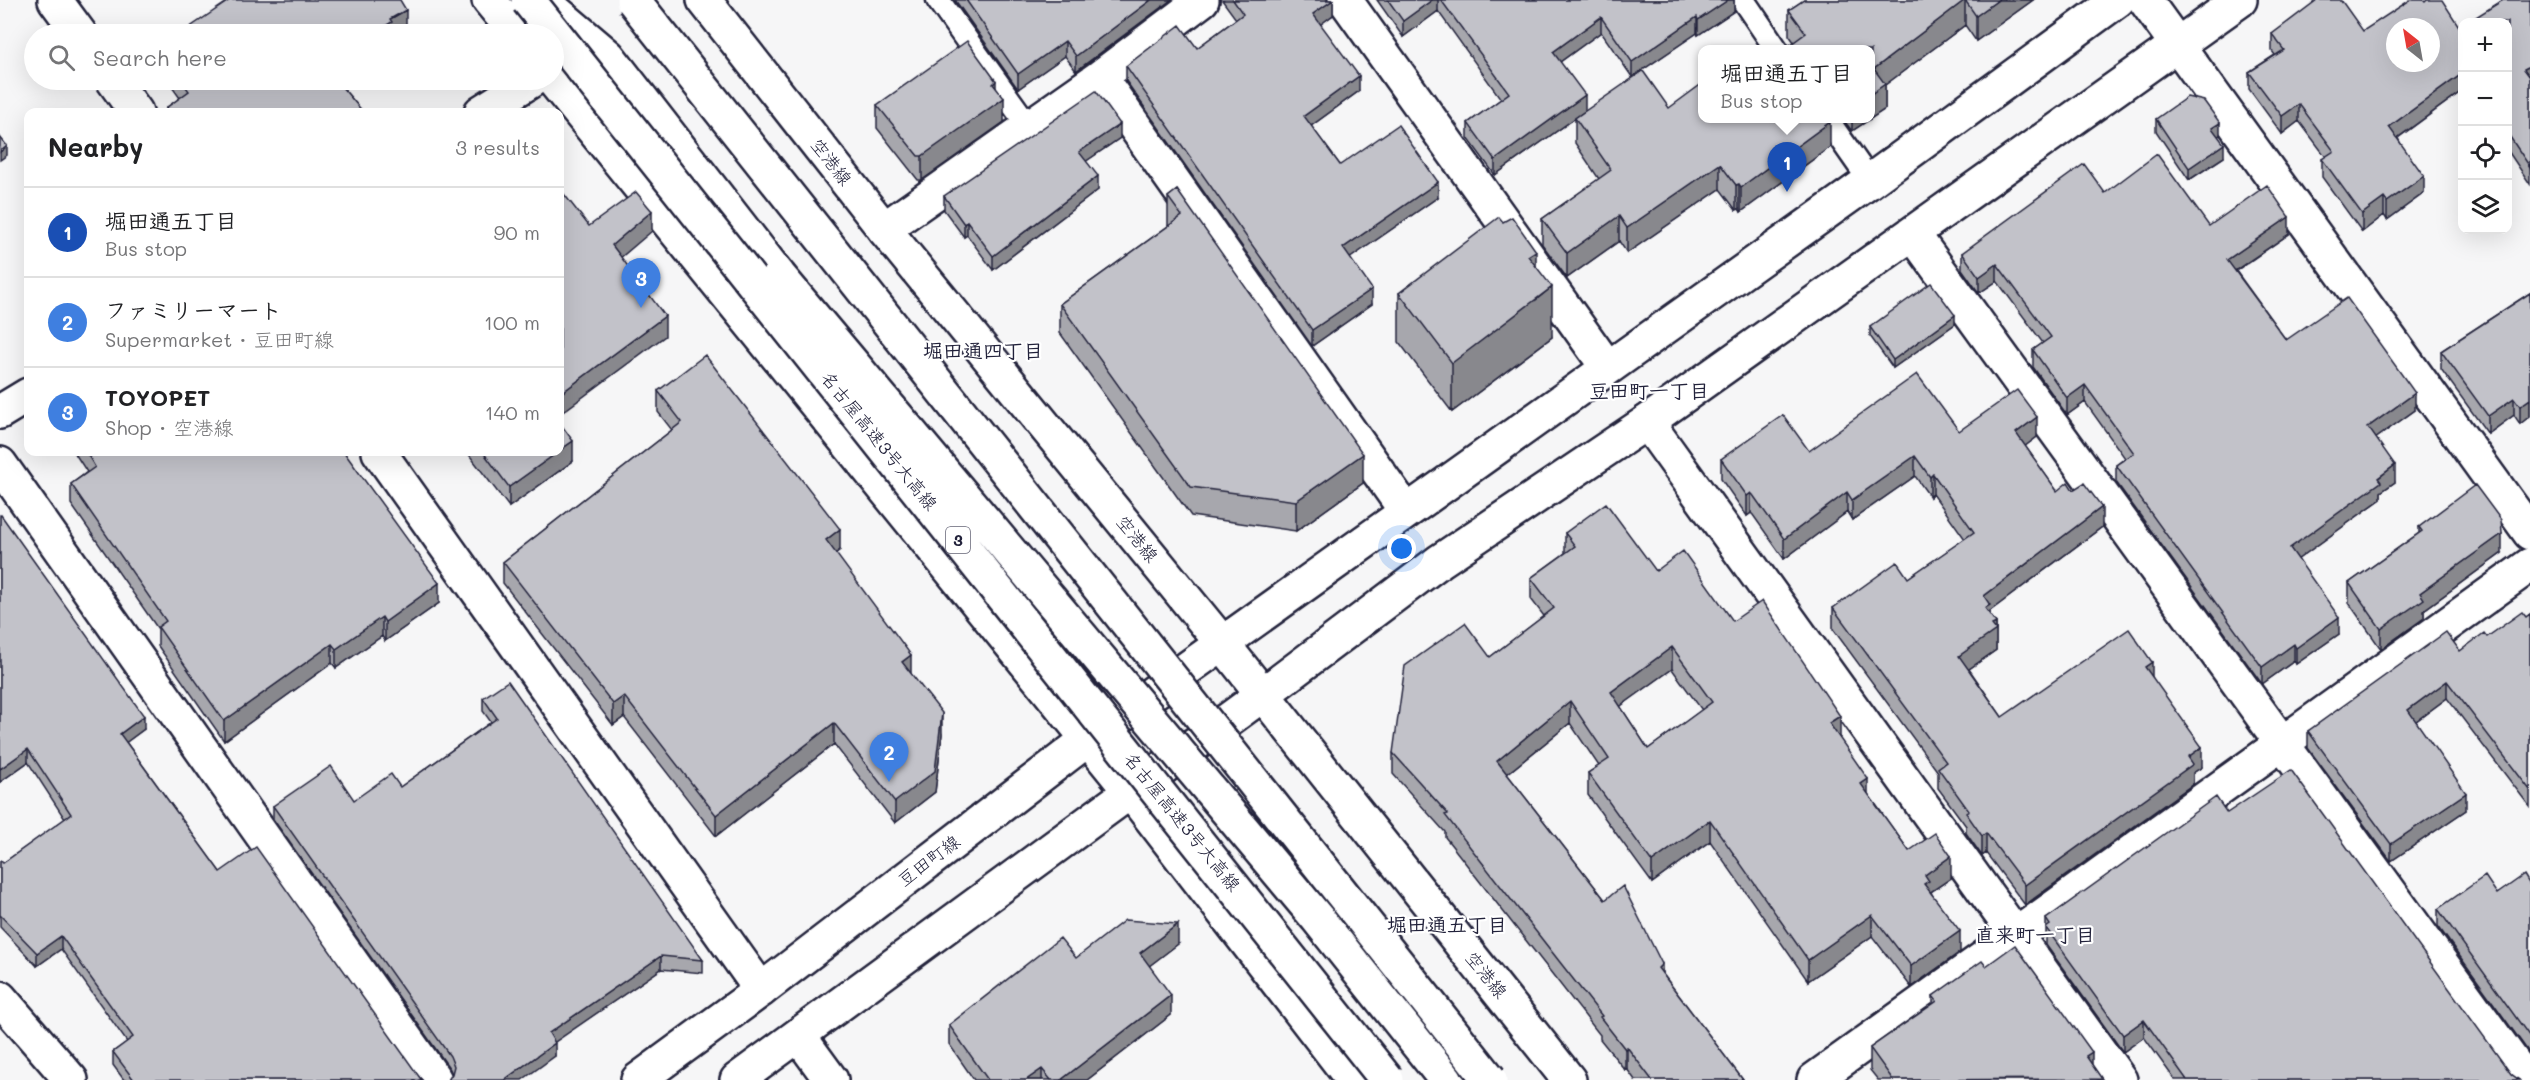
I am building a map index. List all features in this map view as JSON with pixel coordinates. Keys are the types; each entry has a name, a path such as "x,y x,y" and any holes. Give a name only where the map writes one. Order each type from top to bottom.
{"main road":[{"path":"56,0 73,24"},
{"path":"489,0 509,24"},
{"name":"名古屋高速3号大高線","path":"528,0 547,24"},
{"path":"542,0 608,56 779,276 1310,909 1446,1080"},
{"path":"633,0 1490,1080"},
{"name":"空港線","path":"704,0 884,229 1222,643 1569,1080"},
{"path":"884,229 1100,77 1202,0"},
{"path":"1344,0 1607,367"},
{"name":"豆田町線","path":"638,1080 761,990 1087,741 1870,181 2118,0"},
{"path":"2145,0 2530,532"},
{"path":"737,1080 1262,695 1440,561 1647,422 2240,0"},
{"name":"名古屋高速3号大高線","path":"564,45 1388,1080"},
{"path":"1100,77 1406,511"},
{"path":"120,90 133,108"},
{"path":"487,108 516,90"},
{"path":"561,90 1087,741 1130,791 1353,1080"},
{"path":"1913,234 2526,1080"},
{"path":"0,412 24,397"},
{"path":"1647,422 2120,1080"},
{"path":"382,456 761,990"},
{"path":"0,464 435,1080"},
{"path":"1814,1080 2530,566"},
{"path":"0,998 71,1080"},
{"path":"799,1036 831,1080"}],"lane":[{"path":"938,0 1029,127"},
{"path":"1743,0 1774,45"},
{"path":"1829,123 1870,181"}],"building":[{"path":"230,0 400,0 406,10 390,19 392,22 389,24 195,24"},
{"path":"966,0 1151,0 1076,56 1065,41 1018,74"},
{"path":"1233,0 1333,0 1313,14 1359,76 1304,116 1340,165 1398,125 1438,182 1343,248 1372,289 1312,330 1126,66 1180,25 1197,48 1243,14"},
{"path":"1388,0 1432,0 1403,21"},
{"path":"1441,0 1728,0 1698,20 1697,17 1632,62 1601,17 1553,52 1585,95 1495,160 1468,123 1509,93"},
{"path":"1804,0 1965,0 1875,68 1875,45 1790,45 1806,33 1789,10"},
{"path":"1965,0 1998,0 1976,16"},
{"path":"2317,0 2341,0 2363,31 2410,0 2425,2 2442,0 2458,25 2458,77 2389,127 2424,176 2387,202 2384,198 2362,214 2322,159 2334,151 2299,104 2282,116 2249,72 2284,50 2272,34"},
{"path":"2503,0 2530,0 2530,66 2524,69 2530,77 2530,167 2512,140 2512,18 2474,18"},
{"path":"967,41 996,81 993,84 1004,98 922,156 918,156 877,105"},
{"path":"1875,70 1885,84 1875,91"},
{"path":"1643,71 1669,108 1698,87 1698,123 1829,123 1741,187 1739,184 1736,185 1720,164 1627,228 1619,216 1567,253 1542,219 1611,170 1575,118"},
{"path":"344,90 360,108 166,108 189,91"},
{"path":"1096,91 1120,124 1079,152 1098,176 993,256 967,221 964,224 944,196"},
{"path":"2187,97 2204,101 2220,123 2212,128 2224,144 2189,168 2156,119"},
{"path":"0,137 7,146 0,152"},
{"path":"2157,154 2209,226 2267,185 2289,217 2227,260 2286,340 2347,298 2415,393 2368,427 2395,465 2378,478 2381,482 2290,548 2339,617 2296,648 2294,644 2262,667 2116,465 2134,453 2085,385 2067,398 2033,350 2051,337 1997,264 1979,277 1962,253 2084,164 2105,193"},
{"path":"1177,190 1363,454 1296,501 1191,487 1060,304 1182,216 1168,197"},
{"path":"636,192 652,211 612,245 665,316 564,391 564,194 589,226"},
{"path":"1499,217 1503,222 1512,217 1536,251 1528,256 1552,287 1452,363 1399,293"},
{"path":"1931,283 1955,315 1893,360 1870,327"},
{"path":"2530,293 2530,399 2520,406 2514,398 2488,416 2441,351"},
{"path":"705,355 840,529 826,540 911,655 902,662 942,713 935,771 895,802 834,723 716,815 624,696 613,704 503,562 682,422 658,391"},
{"path":"1917,374 1959,431 2017,390 2037,417 2016,433 2057,491 2068,482 2073,490 2084,483 2102,507 1984,596 1990,605 1985,608 1996,623 1992,625 1996,630 1959,656 2002,717 2129,629 2152,662 2145,667 2202,747 2188,757 2193,764 2025,885 1986,833 1982,836 1966,813 1969,811 1938,768 1946,762 1833,608 1897,562 1908,578 1974,532 1933,474 1930,477 1915,456 1852,500 1847,492 1784,539 1753,495 1751,493 1747,496 1721,459 1783,415 1809,451"},
{"path":"564,429 573,441 564,447"},
{"path":"88,456 347,456 439,583 385,622 382,617 336,649 332,644 224,721 158,627 166,621 71,484 95,467"},
{"path":"486,456 552,456 509,487"},
{"path":"2475,485 2501,520 2502,534 2420,593 2424,599 2381,629 2349,583 2422,531 2419,527"},
{"path":"1606,503 1656,571 1683,551 1733,621 1762,601 1840,716 1829,723 1868,779 1861,784 1909,851 1935,833 1951,856 1925,875 1929,881 1924,884 1960,931 1911,966 1872,915 1808,960 1710,820 1652,862 1588,773 1609,759 1570,701 1497,761 1605,900 1623,886 1662,964 1658,968 1743,1080 1652,1080 1600,1017 1602,1016 1445,815 1448,814 1393,753 1405,666 1465,623 1490,657 1554,608 1531,578 1575,546 1565,533","holes":["1672,647 1712,702 1648,749 1611,692"]},
{"path":"1,515 144,716 120,734 220,872 256,847 422,1080 134,1080 113,1052 133,1037 61,936 37,953 0,915 0,862 3,863 71,814 28,749 0,769"},
{"path":"2522,612 2526,617 2530,614 2530,790 2447,681 2408,710 2466,793 2391,844 2308,731 2446,632 2460,651 2484,633 2487,637"},
{"path":"508,681 703,960 661,956 549,1033 555,1043 504,1080 448,1080 454,1066 450,1056 273,806 331,766 354,800 391,774 400,787 497,718 483,698"},
{"path":"2291,770 2511,1074 2519,1080 2187,1080 2144,1020 2123,1035 2046,928 2050,925 2046,919 2216,797 2227,813"},
{"path":"2524,875 2530,885 2530,1037 2438,909 2485,876 2497,894"},
{"path":"1125,920 1178,924 1140,953 1171,995 1061,1080 1051,1080 1042,1069 1026,1080 988,1080 949,1025 1060,938 1076,958"},
{"path":"2015,945 2092,1052 2086,1056 2102,1079 1893,1080 1870,1048 1937,1001 1933,996 1982,961 1986,966"}],"place":[{"name":"堀田通五丁目","path":"1787,192"},
{"name":"TOYOPET","path":"641,308"},
{"name":"ファミリーマート","path":"889,782"}],"district":[{"name":"堀田通四丁目","path":"983,351"},
{"name":"豆田町一丁目","path":"1649,391"},
{"name":"堀田通五丁目","path":"1447,925"},
{"name":"直来町一丁目","path":"2035,935"}]}
